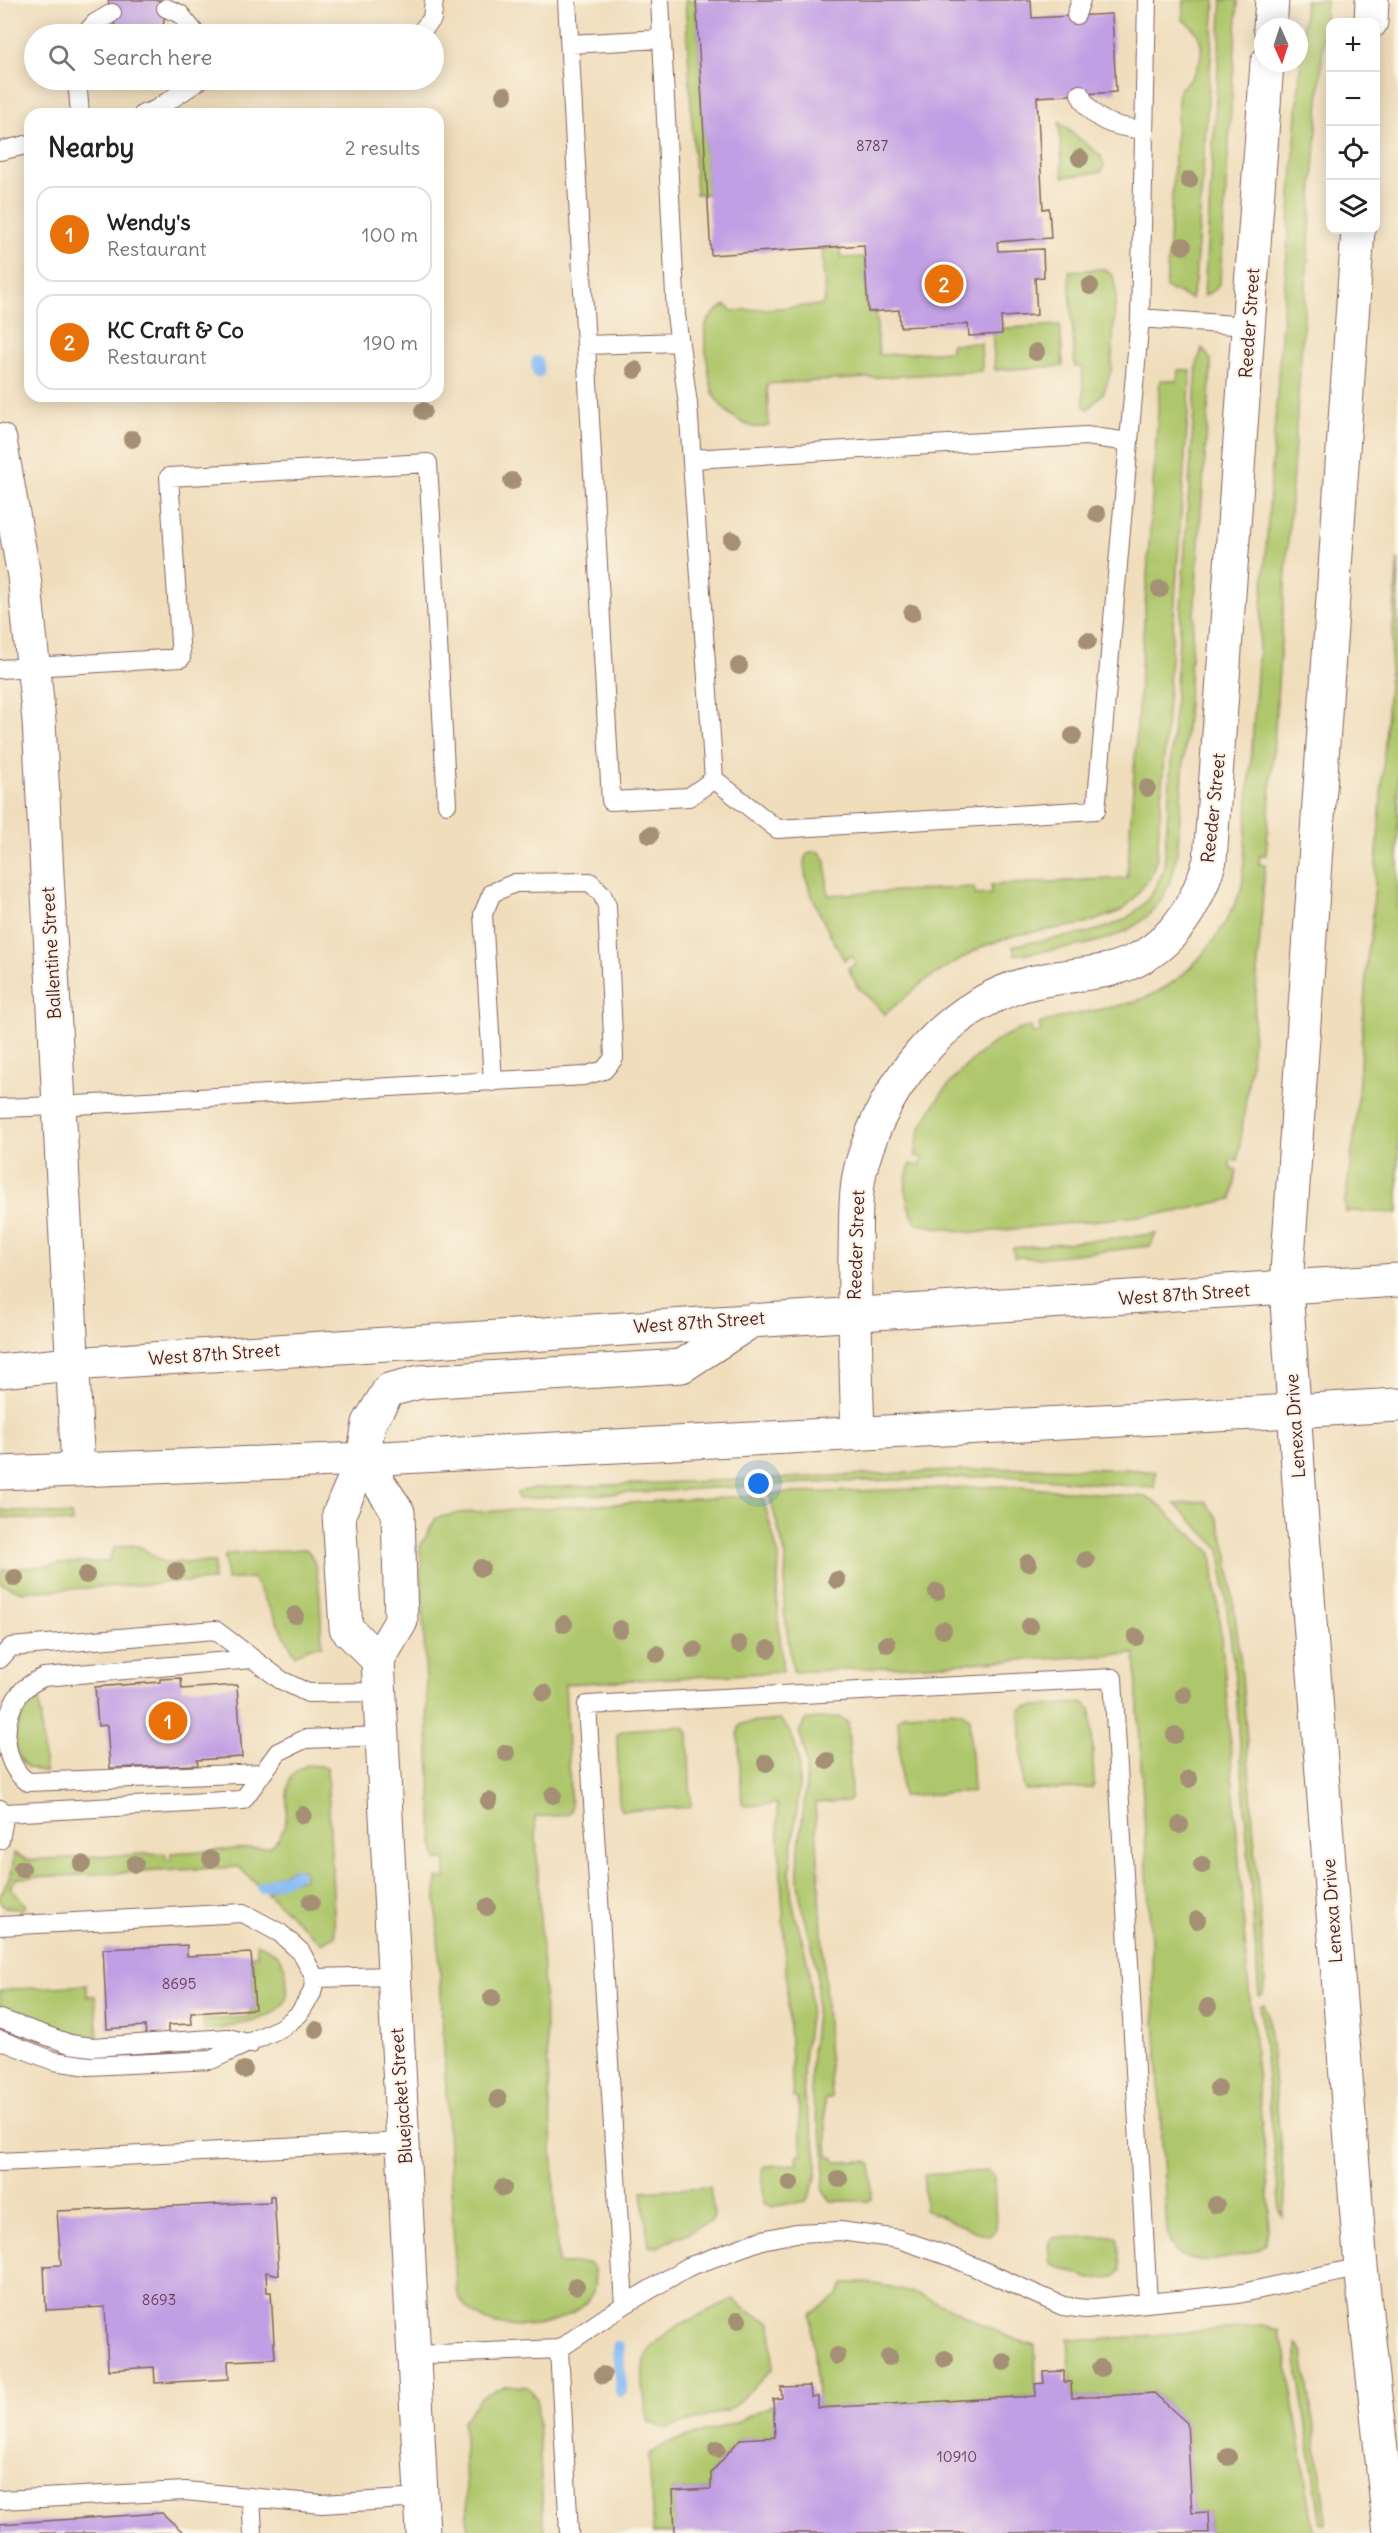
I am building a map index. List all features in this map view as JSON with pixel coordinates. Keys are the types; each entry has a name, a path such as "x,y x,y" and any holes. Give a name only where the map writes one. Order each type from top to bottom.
{"main road":[{"path":"1271,18 1272,0"},
{"path":"1371,18 1372,0"},
{"name":"Reeder Street","path":"858,1434 854,1313 856,1194 862,1163 898,1081 948,1027 995,997 1023,985 1114,969 1154,951 1175,932 1203,886 1214,831 1267,72"},
{"name":"Lenexa Drive","path":"1358,234 1286,1287 1293,1411 1360,2267 1390,2533"},
{"name":"Ballentine Street","path":"0,440 24,576 39,721 78,1470"},
{"name":"West 87th Street","path":"0,1371 71,1364 755,1319 1398,1280"},
{"path":"363,1459 398,1512 401,1621 378,1660 345,1628 339,1514 363,1459 369,1423 389,1390 420,1382 682,1366 755,1319"},
{"path":"0,1473 363,1459 1398,1405"},
{"name":"Bluejacket Street","path":"378,1660 423,2533"}],"lane":[{"path":"428,24 432,19 434,0"},
{"path":"567,0 611,801 689,797 714,779"},
{"path":"660,0 680,342 692,459 714,779 777,830 1096,810 1140,318 1147,0"},
{"path":"166,8 180,15 188,24"},
{"path":"93,24 112,12"},
{"path":"570,44 662,39"},
{"path":"78,90 79,108"},
{"path":"158,108 185,90"},
{"path":"1080,94 1084,104 1101,121 1116,127 1144,130"},
{"path":"0,152 24,146"},
{"path":"1140,318 1248,326"},
{"path":"586,345 680,342"},
{"path":"692,459 1086,436 1129,442"},
{"path":"0,669 182,658 169,477 428,463 447,804"},
{"path":"0,1108 493,1082 584,1076 604,1071 614,1058 608,906 602,894 590,882 515,883 492,893 483,914 493,1082"},
{"path":"0,1659 10,1647 214,1630 281,1680 308,1694 380,1692"},
{"path":"252,1659 44,1677 22,1690 9,1718 6,1742 11,1766 18,1776 28,1782 263,1773"},
{"path":"624,2305 587,1704 1113,1678 1148,2303"},
{"path":"0,1840 3,1811 243,1800 278,1752 305,1739 382,1736"},
{"path":"0,1926 243,1913 287,1939 301,1952 315,1978 312,1992 298,2014 283,2027 251,2044 211,2060 89,2066 54,2061 0,2040"},
{"path":"315,1978 393,1976"},
{"path":"0,2019 70,2044 92,2047 228,2038 251,2044"},
{"path":"0,2162 404,2142"},
{"path":"414,2355 559,2349 624,2305 688,2267 741,2246 796,2233 840,2231 910,2243 954,2258 1064,2307 1085,2309 1238,2294 1360,2267"},
{"path":"559,2349 568,2533"},
{"path":"0,2500 150,2491 185,2491 322,2504 422,2498"},
{"path":"251,2497 253,2533"}],"green space":[{"path":"685,0 696,0 708,194 696,194"},
{"path":"1184,0 1215,0 1195,282 1191,299 1166,288 1179,90 1194,74 1201,55 1198,36 1183,20"},
{"path":"1222,0 1238,0 1220,281 1216,289 1204,296"},
{"path":"1305,0 1326,0 1266,855 1260,855 1259,864 1265,864 1251,1062 1238,1160 1230,1160 1231,1170 1237,1170 1232,1199 1176,1212 974,1233 917,1224 906,1194 906,1179 911,1164 920,1166 923,1158 915,1156 919,1133 937,1101 964,1068 997,1041 1014,1032 1031,1027 1033,1034 1041,1032 1039,1024 1061,1017 1129,1003 1167,986 1184,974 1212,942 1224,925 1242,887 1300,72 1308,72 1308,18 1304,18"},
{"path":"1059,122 1101,156 1104,165 1101,172 1063,177"},
{"path":"840,247 841,258 865,257 868,312 876,312 879,355 951,351 951,344 981,343 982,371 767,384 769,425 754,427 746,424 731,415 719,403 713,392 705,341 705,328 708,320 726,305 732,311 822,305 825,299 822,248"},
{"path":"1104,269 1113,276 1116,292 1111,371 1104,392 1088,409 1084,406 1082,367 1075,367 1069,271"},
{"path":"1060,325 1063,366 995,370 992,329"},
{"path":"1202,348 1211,360 1211,369 1178,845 1171,877 1159,902 1143,920 1122,933 1072,947 1015,955 1013,946 1081,934 1121,921 1139,909 1153,892 1164,868 1197,365"},
{"path":"1178,370 1191,370 1157,856 1152,874 1133,900 1121,911 1085,924 1016,935 981,947 926,980 885,1014 857,986 848,968 856,963 852,955 844,960 822,918 806,879 804,863 808,854 820,852 826,861 828,895 974,887 975,895 991,894 991,885 1127,878 1160,380 1177,381"},
{"path":"1398,559 1398,1213 1350,1211 1346,1213 1345,1202 1356,1123 1368,946 1371,937"},
{"path":"1156,1234 1150,1246 1038,1258 1014,1257 1013,1248"},
{"path":"1025,1468 1127,1469 1156,1472 1154,1488 1006,1476 785,1484 518,1499 517,1492 537,1488"},
{"path":"1004,1486 1146,1497 1153,1500 1212,1553 1225,1674 1247,1968 1270,2210 1266,2244 1239,2256 1216,2260 1187,2258 1176,2251 1167,2232 1135,1654 793,1672 784,1610 786,1557 769,1494"},
{"path":"762,1495 779,1557 777,1603 783,1672 565,1684 571,1811 567,1815 535,1817 558,2264 589,2263 594,2268 594,2287 586,2303 572,2313 554,2321 513,2326 493,2323 476,2316 463,2303 456,2286 436,1897 437,1878 446,1878 446,1860 437,1860 433,1843 420,1547 436,1518 460,1513"},
{"path":"1205,1501 1218,1519 1228,1556 1241,1665 1265,1979 1263,1995 1259,1996 1235,1677 1220,1549 1175,1504"},
{"path":"0,1510 71,1515 72,1523 0,1517"},
{"path":"132,1545 141,1547 163,1562 215,1562 213,1580 22,1592 0,1583 2,1570 108,1562 114,1548"},
{"path":"305,1549 311,1555 318,1578 322,1646 310,1647 295,1655 253,1578 227,1580 224,1557 228,1554"},
{"path":"39,1696 45,1773 27,1767 20,1758 16,1740 20,1721"},
{"path":"1084,1703 1091,1709 1094,1785 1091,1788 1025,1790 1020,1710 1025,1707"},
{"path":"961,1711 969,1718 973,1792 902,1796 898,1719 904,1714"},
{"path":"839,1717 848,1723 851,1798 847,1801 815,1803 831,2097 824,2100 828,2157 834,2158 835,2162 867,2161 871,2163 872,2197 869,2201 831,2201 823,2190 824,2149 811,2091 817,1973 801,1904 798,1880 799,1843 806,1786 804,1749 799,1731 807,1719"},
{"path":"780,1720 792,1736 798,1756 798,1802 790,1872 791,1892 809,1973 810,2004 803,2081 804,2096 816,2149 817,2175 806,2201 771,2207 764,2203 762,2169 765,2166 797,2164 796,2156 802,2153 798,2099 793,2098 777,1804 745,1806 742,1803 738,1731 740,1725 745,1723"},
{"path":"684,1727 688,1733 691,1807 622,1811 619,1807 617,1735 624,1730"},
{"path":"308,1765 327,1767 335,1936 321,1943 267,1893 279,1884 304,1879 304,1869 293,1869 256,1884 239,1867 17,1878 10,1887 26,1906 21,1910 5,1907 1,1903 0,1897 12,1871 14,1853 27,1860 165,1853 166,1859 171,1860 171,1853 270,1847 280,1836 285,1823 288,1785 298,1770"},
{"path":"257,1943 273,1951 283,1963 287,1987 285,2002 267,2016 256,2020 204,2031 203,2020 247,2017 250,2015 250,2010 255,2009 252,1955 257,1955"},
{"path":"87,1985 87,1996 95,1996 98,2037 66,2033 0,2009 0,1990"},
{"path":"1264,2005 1268,2015 1286,2202 1283,2217 1280,2211 1260,2006"},
{"path":"989,2171 994,2177 996,2229 992,2235 987,2236 925,2210 924,2175"},
{"path":"710,2187 714,2216 710,2222 658,2247 649,2246 642,2191"},
{"path":"1116,2236 1120,2271 1115,2277 1090,2279 1050,2263 1048,2244 1053,2238"},
{"path":"844,2283 878,2284 926,2297 994,2330 1035,2345 1036,2396 818,2408 811,2314 837,2296"},
{"path":"734,2299 747,2311 771,2322 773,2369 729,2410 664,2429 647,2421 643,2375 644,2361 649,2351 669,2332 682,2324"},
{"path":"1261,2326 1279,2330 1287,2361 1314,2533 1209,2533 1208,2512 1192,2513 1187,2423 1154,2393 1072,2398 1068,2338 1095,2340"},
{"path":"1296,2344 1303,2353 1325,2501 1326,2524 1321,2524 1296,2360"},
{"path":"507,2385 528,2387 537,2399 544,2533 468,2533 463,2421 482,2396"},
{"path":"774,2404 775,2437 740,2439 711,2473 711,2489 673,2491 675,2533 653,2533 649,2455 667,2443 735,2423"}],"building":[{"path":"108,0 167,0 163,24 114,24"},
{"path":"696,0 1031,0 1032,18 1112,14 1116,92 1037,97 1043,209 1049,208 1051,238 997,242 998,251 1043,249 1044,277 1035,278 1037,315 1001,317 1002,334 969,336 968,324 900,327 899,310 868,312 864,245 711,255"},
{"path":"181,1678 182,1689 237,1685 242,1757 197,1760 198,1765 110,1768 107,1725 98,1726 95,1687"},
{"path":"187,1945 187,1956 251,1953 255,2009 191,2013 192,2024 168,2025 168,2034 146,2035 145,2026 107,2029 103,1949"},
{"path":"270,2196 274,2196 279,2275 266,2272 267,2292 271,2292 275,2359 228,2361 229,2379 155,2383 154,2367 108,2370 105,2307 46,2310 44,2266 61,2265 57,2211 270,2202"},
{"path":"1064,2371 1064,2382 1071,2382 1072,2398 1154,2393 1187,2423 1192,2513 1208,2512 1209,2533 675,2533 673,2491 711,2489 711,2473 740,2439 775,2437 773,2399 782,2398 781,2387 810,2386 811,2397 818,2396 818,2408 1036,2396 1035,2384 1044,2383 1043,2372"},
{"path":"162,2513 184,2533 0,2533 0,2524"}],"waterway":[{"path":"537,362 538,372"},
{"path":"262,1887 297,1874"},
{"path":"618,2348 621,2391"}],"place":[{"name":"KC Craft & Co","path":"944,284"},
{"name":"Wendy's","path":"168,1721"}]}
